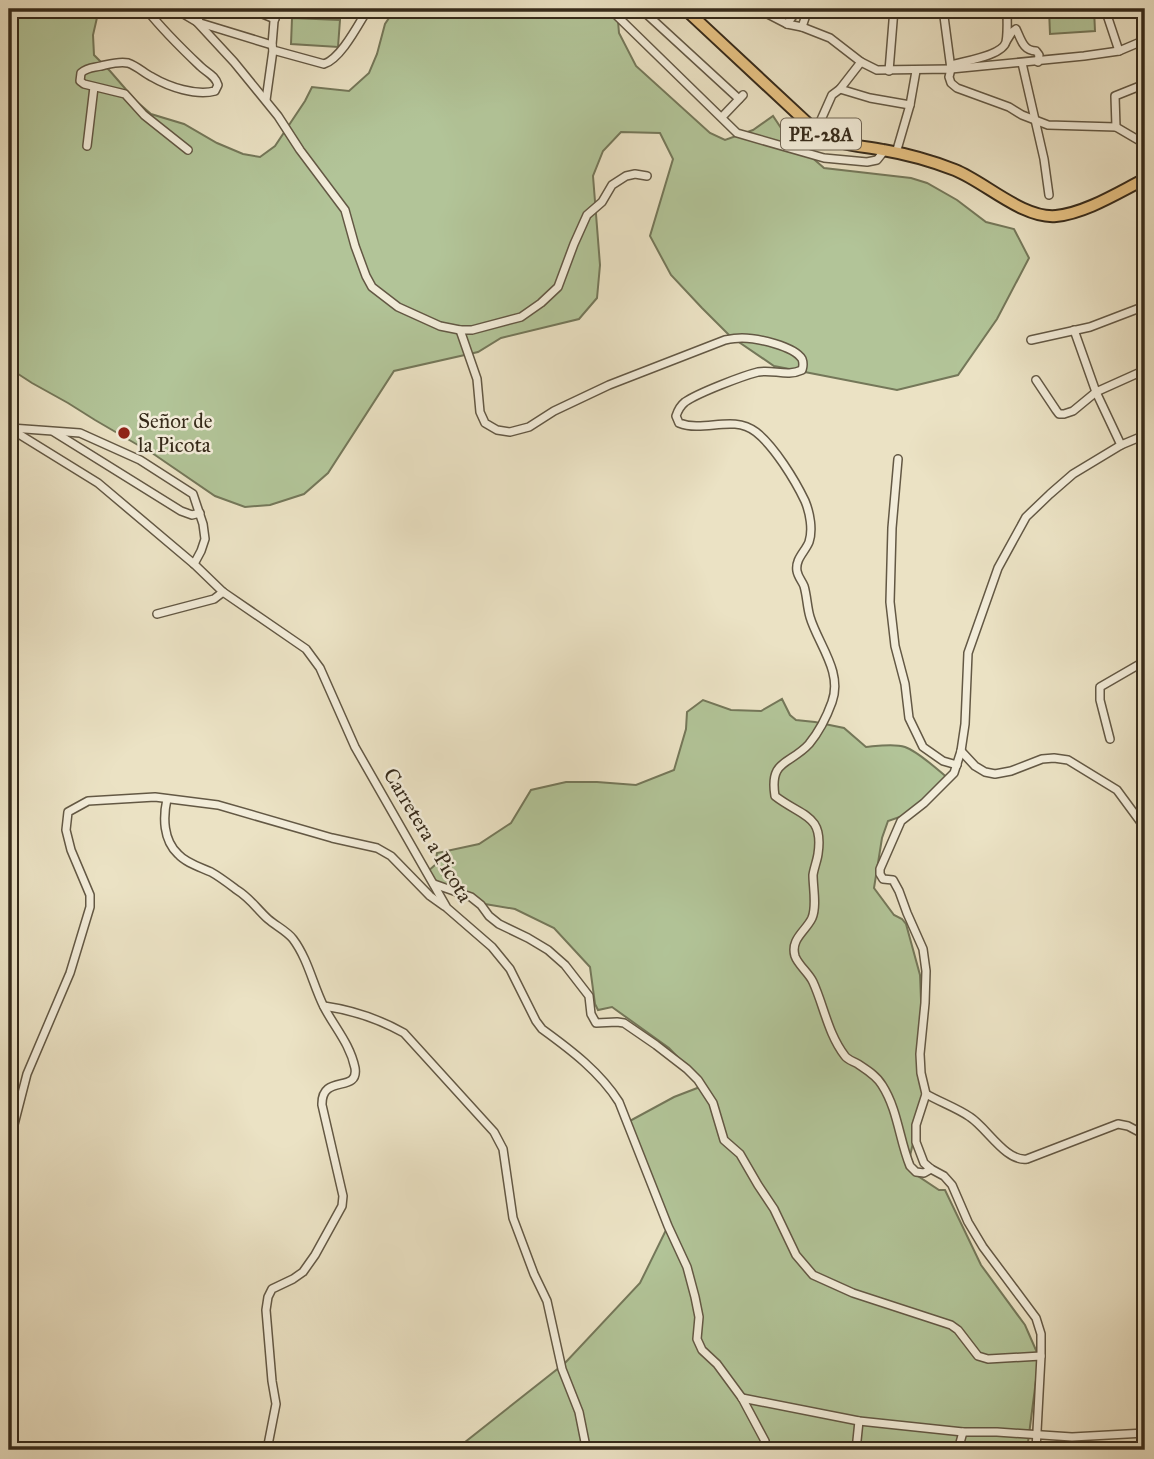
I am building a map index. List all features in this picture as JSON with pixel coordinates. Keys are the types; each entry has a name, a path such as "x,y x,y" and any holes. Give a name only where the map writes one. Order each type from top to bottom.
{"highway":[{"name":"PE-28A","path":"685,9 816,131 835,142 937,163 958,171 1034,214 1055,216 1086,208 1145,179"},
{"path":"1145,1381 1145,1435"}],"street":[{"path":"146,9 203,69 216,77 218,85 215,91 208,93 172,86 130,64 122,63 85,70 81,73 80,81 125,94 144,115 188,150"},
{"path":"175,9 197,22 319,63 330,62 341,50 368,9"},
{"path":"197,22 203,9"},
{"path":"250,9 275,19"},
{"path":"266,100 275,9"},
{"path":"641,9 741,97 722,117"},
{"path":"758,9 787,24 830,38 861,62 877,70 889,71 1038,62 1119,51 1145,40"},
{"path":"787,24 798,9"},
{"path":"802,27 808,9"},
{"path":"889,71 894,9"},
{"path":"943,9 951,67 949,78 957,88 1048,125 1116,127 1145,144"},
{"path":"1006,43 1007,9"},
{"path":"1105,9 1119,51"},
{"path":"616,15 737,134 824,158 867,162 891,152 910,105 916,71"},
{"path":"197,22 266,100 345,210 355,246 372,287 398,307 440,326 472,330 521,317 541,303 558,287 587,215 601,202 612,185 626,176 648,176"},
{"path":"951,67 1003,49 1016,29 1025,47 1039,55 1038,62"},
{"path":"816,131 832,94 840,89 861,62"},
{"path":"1022,63 1044,159 1049,195"},
{"path":"1116,127 1115,96 1145,84"},
{"path":"87,146 94,86"},
{"path":"840,89 910,105"},
{"path":"1031,340 1090,327 1145,306"},
{"path":"460,330 477,379 480,412 485,422 497,430 510,432 529,427 554,411 609,385 725,340 764,340 796,354 802,360 802,370 795,373 757,372 696,396 682,404 676,416 679,423 687,426 733,423 755,430 769,444 805,502 811,528 797,570 803,583 811,618 831,665 835,694 810,742 798,754 784,761 775,772 775,796 800,811 819,830 813,914 797,937 795,953 813,980 829,1026 846,1058 873,1074 882,1084 896,1114 910,1166 916,1172 924,1173 931,1169"},
{"path":"1074,330 1096,392 1121,445"},
{"path":"1036,380 1059,414 1064,414 1073,411 1096,392 1145,370"},
{"path":"9,428 80,433 140,460 193,494 205,539 194,564"},
{"name":"Carretera a Picota","path":"9,428 98,483 223,592 306,649 320,668 355,747 447,908 492,947 510,970 542,1029 594,1070 615,1096 687,1267 699,1317 697,1339 702,1350 717,1364 742,1398 767,1450"},
{"path":"53,432 181,511 192,515 200,513"},
{"path":"1037,1450 1041,1334 1036,1318 983,1247 968,1222 952,1185 944,1176 924,1163 916,1142 915,1125 926,1094 920,1054 926,971 923,948 899,891 893,880 883,879 880,869 901,821 954,773 965,724 968,653 998,568 1026,517 1073,474 1121,445 1145,435"},
{"path":"898,459 892,528 890,602 895,646 905,684 909,718 923,747 943,761 957,765"},
{"path":"158,614 214,599 223,592"},
{"path":"1110,739 1100,700 1100,687 1145,661"},
{"path":"961,751 975,766 995,774 1042,759 1068,760 1117,790 1145,828"},
{"path":"9,1144 27,1074 70,973 90,907 90,895 71,850 66,830 68,812 88,802 155,797 218,805 377,848 391,856 430,896 447,908"},
{"path":"167,799 165,827 168,839 178,854 239,891 292,938 324,1006 348,1046 355,1072 352,1081 332,1085 322,1097 343,1196 342,1206 303,1272 272,1289 268,1297 266,1310 276,1404 267,1450"},
{"path":"433,884 471,897 499,924 548,950 565,965 589,996 591,1014 596,1023 624,1024 656,1045 698,1080 713,1103 724,1140 740,1153 774,1209 796,1255 813,1275 853,1293 951,1325 978,1356 983,1358 1041,1356"},
{"path":"324,1006 345,1009 404,1033 494,1132 503,1149 513,1218 547,1301 562,1369 579,1412 585,1450"},
{"path":"926,1094 972,1118 1014,1157 1021,1160 1118,1124 1145,1135"},
{"path":"742,1398 859,1421 963,1432 1037,1433 1072,1437 1145,1435"},
{"path":"856,1450 859,1421"},
{"path":"958,1450 963,1432"}],"green space":[{"path":"9,9 99,9 93,35 94,55 136,101 151,114 184,124 243,154 260,157 275,146 312,87 349,91 369,73 385,24 395,9 617,9 619,33 636,66 710,133 725,140 753,130 773,116 789,140 824,168 911,178 927,183 957,200 986,222 1014,229 1029,258 997,319 958,375 897,390 774,366 730,336 671,275 650,236 673,159 660,133 621,132 603,151 593,176 600,265 597,298 579,319 501,338 478,352 394,371 328,473 304,494 270,505 245,507 215,496 155,455 9,368"},
{"path":"1049,9 1094,9 1095,31 1050,34"},
{"path":"292,18 340,20 338,47 291,44"},
{"path":"782,699 790,715 796,720 844,728 866,747 905,747 950,780 914,812 888,821 882,838 874,888 894,915 906,924 920,975 923,1100 910,1156 918,1176 939,1190 945,1190 981,1265 1025,1325 1039,1357 1027,1450 455,1450 565,1363 640,1283 668,1226 626,1123 674,1097 705,1085 669,1048 612,1007 598,1010 590,967 554,928 515,909 461,898 433,884 427,872 435,865 437,853 479,844 511,823 531,790 566,782 636,785 674,770 686,729 687,712 703,700 731,710 761,711"}],"place":[{"name":"Señor de la Picota","path":"124,433"}]}
